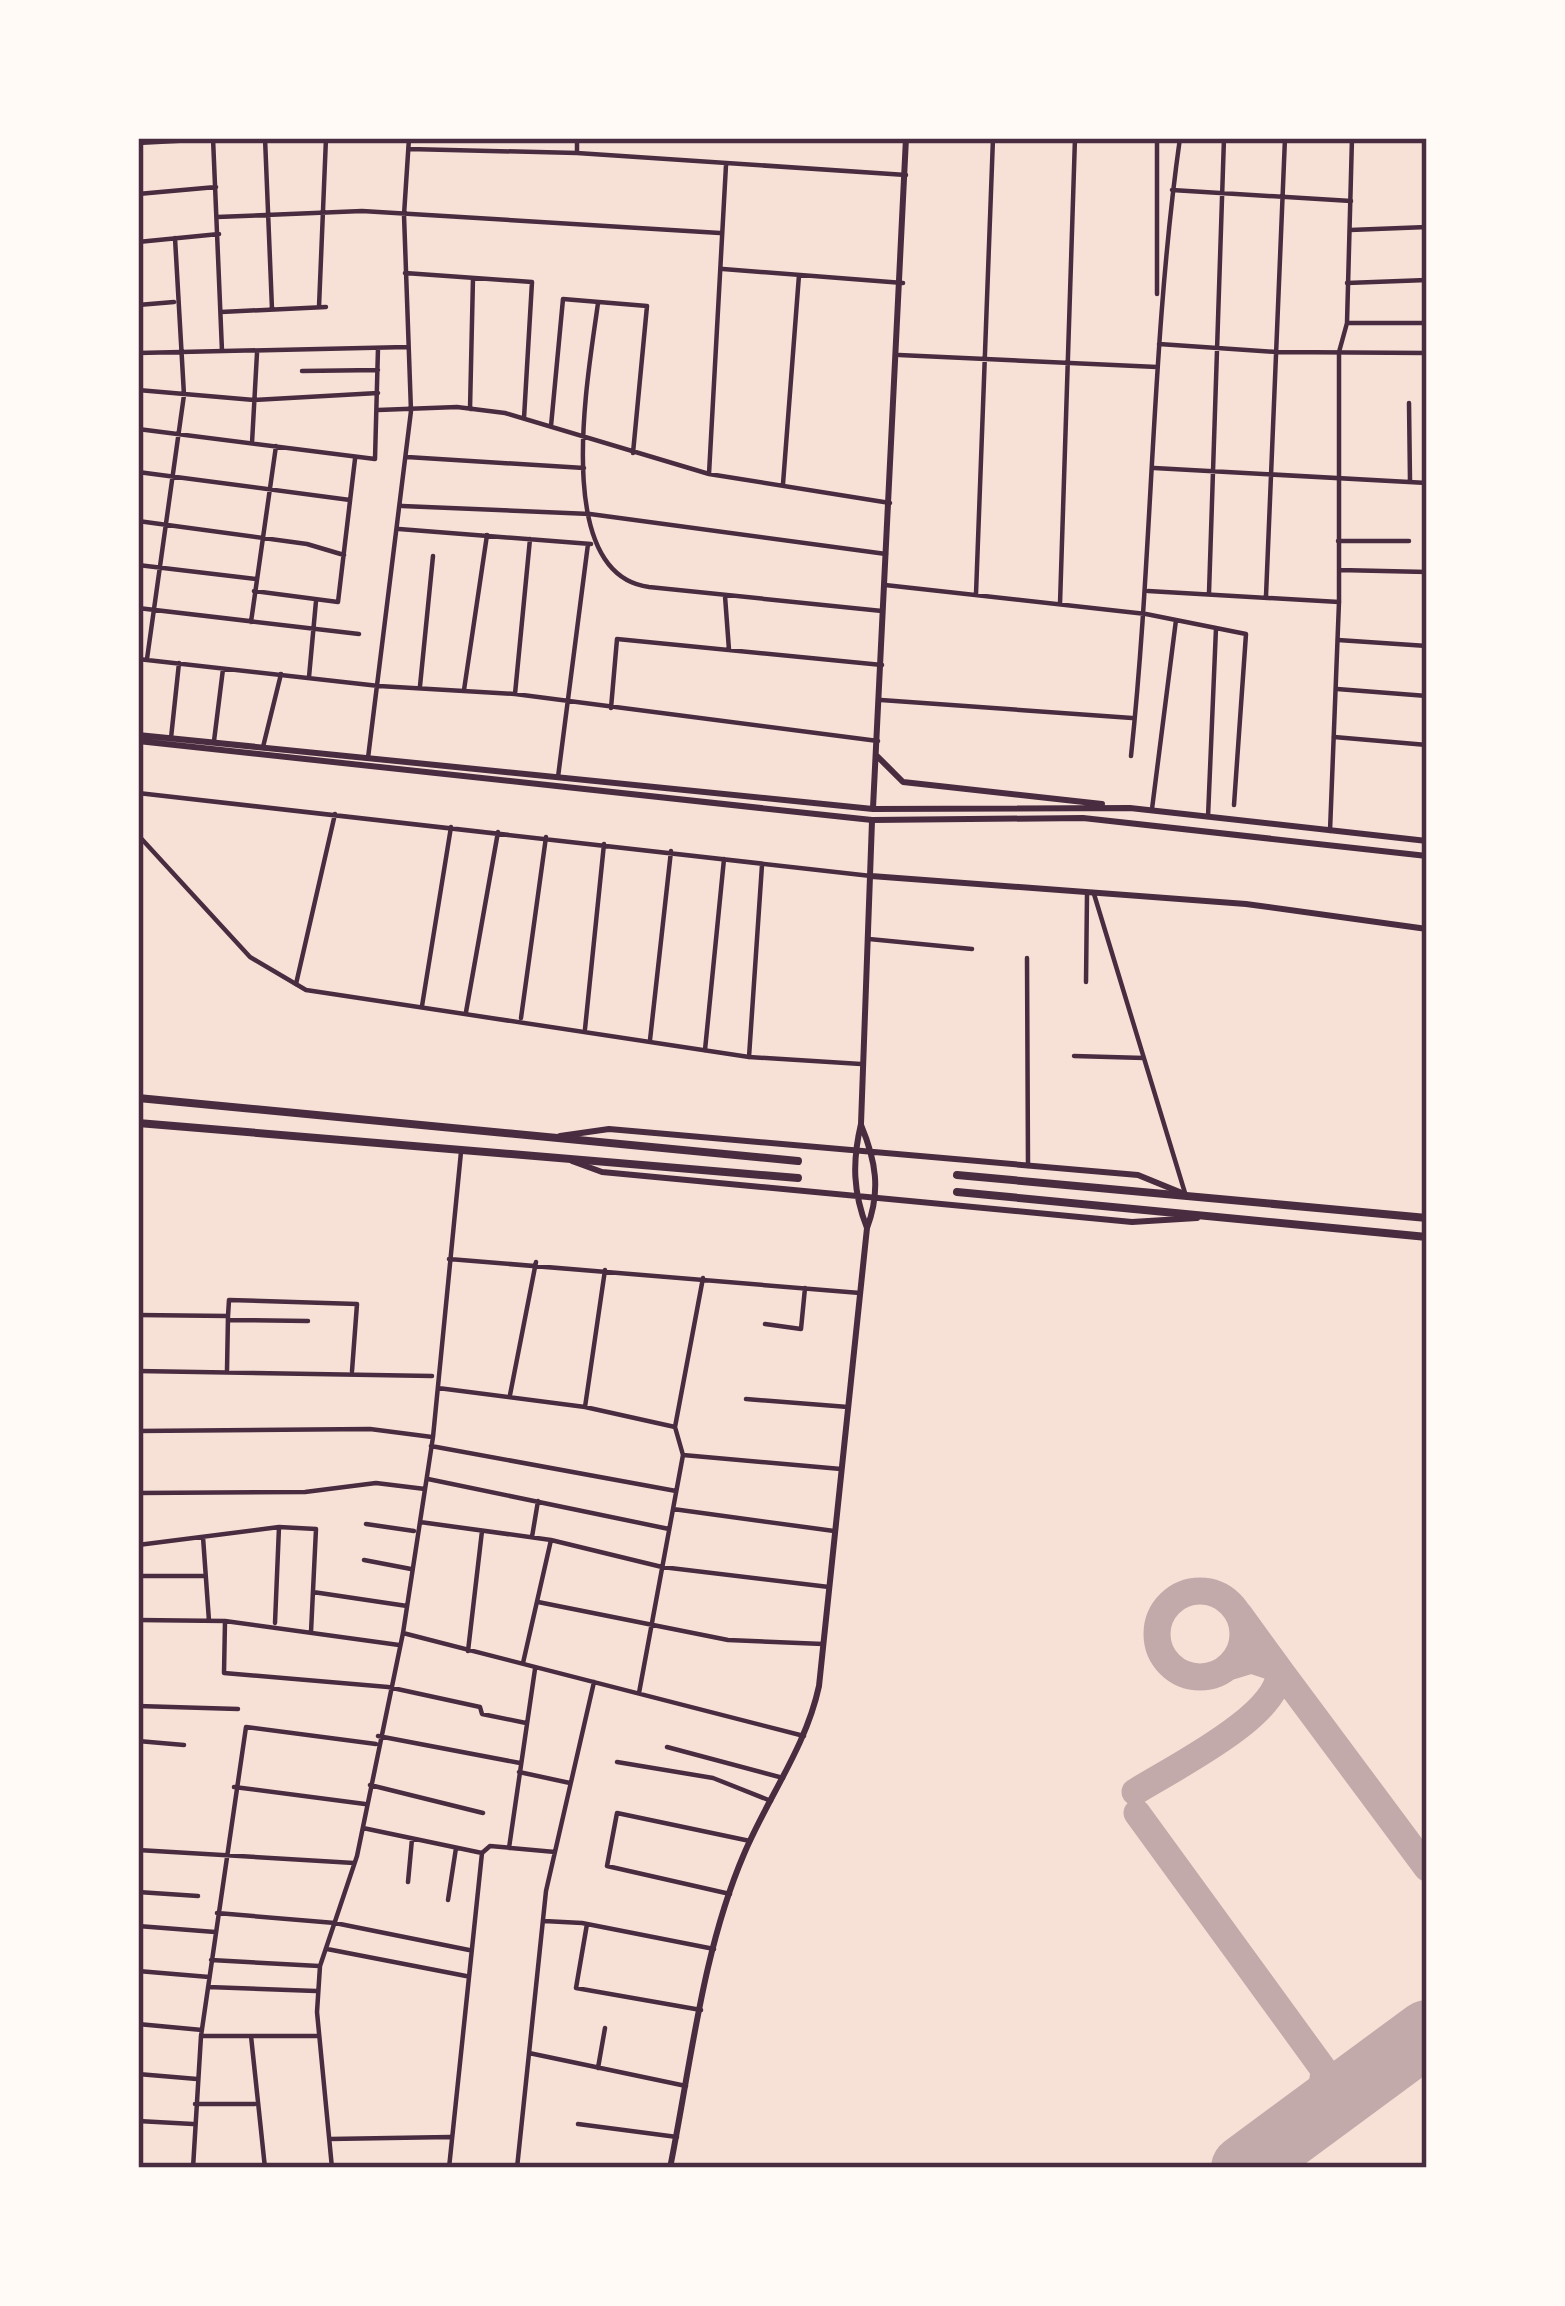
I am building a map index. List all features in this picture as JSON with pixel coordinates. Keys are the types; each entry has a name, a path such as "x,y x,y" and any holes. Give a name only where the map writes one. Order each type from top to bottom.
{"highway":[{"path":"138,1098 797,1161"},
{"path":"138,1123 798,1178"},
{"path":"957,1175 1427,1219"},
{"path":"957,1192 1427,1238"}],"main road":[{"path":"866,1228 855,1197 854,1151 861,1124 907,138"},
{"path":"138,738 873,809 1152,809 1427,842"},
{"path":"138,738 872,820 1083,818 1427,856"},
{"path":"876,754 903,782 1130,808"},
{"path":"871,876 1246,904 1427,929"},
{"path":"670,2168 714,1948 730,1894 750,1841 813,1715 866,1228 878,1199 873,1152 861,1124"},
{"path":"550,1137 609,1129 1138,1175 1186,1195"},
{"path":"558,1156 602,1172 1132,1222 1223,1216"}],"street":[{"path":"138,142 213,138 222,351"},
{"path":"265,138 272,310"},
{"path":"221,312 323,307 326,138"},
{"path":"368,758 411,411 404,215 409,138"},
{"path":"577,153 578,138"},
{"path":"976,595 993,138"},
{"path":"1060,604 1075,138"},
{"path":"1157,138 1154,277 1160,304"},
{"path":"1130,755 1148,591 1160,304 1180,138"},
{"path":"1209,593 1224,138"},
{"path":"1266,596 1285,138"},
{"path":"1330,832 1339,602 1340,352 1347,323 1352,138"},
{"path":"409,148 577,153 906,175"},
{"path":"710,474 726,165"},
{"path":"138,194 216,188"},
{"path":"1172,190 1351,201"},
{"path":"218,218 327,210 720,233"},
{"path":"1350,230 1427,227"},
{"path":"138,242 218,235"},
{"path":"147,659 184,395 175,238"},
{"path":"721,268 903,283"},
{"path":"405,274 532,281 524,418"},
{"path":"783,485 799,274"},
{"path":"470,409 473,278"},
{"path":"1347,283 1427,280"},
{"path":"551,426 563,299 647,306 632,454"},
{"path":"138,305 177,302"},
{"path":"558,777 591,544 580,436 598,303"},
{"path":"1347,323 1427,323"},
{"path":"1159,344 1276,352 1427,353"},
{"path":"138,353 407,347"},
{"path":"138,428 375,459 378,348"},
{"path":"252,443 257,350"},
{"path":"899,355 1159,367"},
{"path":"302,371 378,370"},
{"path":"138,390 254,400 378,393"},
{"path":"1408,403 1409,482"},
{"path":"377,410 470,409 524,418 710,474 890,503"},
{"path":"251,622 276,446"},
{"path":"254,591 338,602 355,456"},
{"path":"407,457 584,467"},
{"path":"1154,468 1427,483"},
{"path":"138,472 350,500"},
{"path":"402,506 590,514 887,554"},
{"path":"138,520 344,555"},
{"path":"399,529 591,544 625,584 884,611"},
{"path":"464,690 487,536"},
{"path":"515,694 530,539"},
{"path":"1338,541 1409,542"},
{"path":"420,686 433,556"},
{"path":"138,566 256,579"},
{"path":"1339,570 1427,572"},
{"path":"885,585 1146,614 1246,634 1234,805"},
{"path":"1148,591 1339,602"},
{"path":"724,596 728,650"},
{"path":"309,677 316,601"},
{"path":"138,608 358,634"},
{"path":"1152,809 1176,620"},
{"path":"1208,818 1216,628"},
{"path":"611,709 617,639 882,665"},
{"path":"1338,640 1427,646"},
{"path":"138,658 379,686 515,694 878,741"},
{"path":"171,738 178,663"},
{"path":"214,742 223,669"},
{"path":"263,747 281,674"},
{"path":"1336,688 1427,696"},
{"path":"881,700 1135,718"},
{"path":"1334,737 1427,745"},
{"path":"138,793 871,876"},
{"path":"296,986 334,814"},
{"path":"422,1006 451,827"},
{"path":"466,1012 498,832"},
{"path":"138,835 250,957 296,986 749,1057 861,1064"},
{"path":"521,1018 546,837"},
{"path":"585,1028 604,844"},
{"path":"650,1040 671,851"},
{"path":"705,1050 724,858"},
{"path":"749,1057 763,864"},
{"path":"1085,982 1090,894"},
{"path":"1090,894 1186,1195"},
{"path":"868,939 972,949"},
{"path":"1028,958 1028,1166"},
{"path":"1073,1056 1144,1058"},
{"path":"332,2168 319,2036 320,1966 363,1828 388,1687 403,1634 433,1437 435,1376 461,1150"},
{"path":"449,1259 536,1262 860,1293"},
{"path":"510,1395 536,1262"},
{"path":"585,1407 605,1270"},
{"path":"639,1693 683,1455 675,1427 703,1278"},
{"path":"765,1324 801,1330 806,1288"},
{"path":"227,1370 229,1300 356,1304 352,1373"},
{"path":"138,1315 308,1321"},
{"path":"138,1371 435,1376"},
{"path":"438,1388 585,1407 675,1427"},
{"path":"746,1399 848,1408"},
{"path":"138,1431 370,1429 433,1437"},
{"path":"431,1446 676,1491"},
{"path":"683,1455 841,1469"},
{"path":"427,1479 669,1529"},
{"path":"138,1493 305,1492 376,1484 425,1489"},
{"path":"532,1537 538,1501"},
{"path":"673,1509 835,1531"},
{"path":"419,1521 551,1540 662,1567 829,1587"},
{"path":"366,1524 417,1531"},
{"path":"275,1626 279,1527"},
{"path":"138,1545 279,1527 316,1529 311,1632"},
{"path":"468,1651 482,1529"},
{"path":"203,1537 209,1621"},
{"path":"523,1664 551,1540"},
{"path":"364,1560 411,1569"},
{"path":"138,1576 206,1576"},
{"path":"313,1592 406,1606"},
{"path":"538,1602 728,1640 823,1644"},
{"path":"138,1620 225,1621 399,1645"},
{"path":"225,1621 224,1673 388,1687 480,1707 482,1714 526,1724"},
{"path":"403,1634 804,1736"},
{"path":"509,1848 536,1668"},
{"path":"517,2168 544,1921 594,1682"},
{"path":"138,1706 238,1709"},
{"path":"194,2168 193,2124 202,2033 246,1726 377,1744"},
{"path":"378,1736 570,1783"},
{"path":"138,1741 184,1745"},
{"path":"667,1747 783,1778"},
{"path":"617,1762 713,1778 771,1801"},
{"path":"370,1785 483,1813"},
{"path":"234,1786 367,1804"},
{"path":"730,1894 607,1866 617,1813 750,1841"},
{"path":"363,1828 482,1853"},
{"path":"408,1882 412,1839"},
{"path":"449,2168 482,1853 490,1846 555,1852"},
{"path":"448,1900 456,1848"},
{"path":"138,1850 354,1863"},
{"path":"138,1892 198,1896"},
{"path":"217,1912 335,1923 470,1949"},
{"path":"544,1921 587,1924 714,1948"},
{"path":"587,1924 576,1988 701,2010"},
{"path":"138,1926 214,1932"},
{"path":"327,1949 466,1976"},
{"path":"211,1960 320,1966"},
{"path":"138,1971 209,1977"},
{"path":"208,1987 317,1990"},
{"path":"138,2024 202,2033 319,2036"},
{"path":"598,2068 605,2028"},
{"path":"251,2036 265,2168"},
{"path":"529,2053 686,2086"},
{"path":"138,2074 197,2079"},
{"path":"195,2104 258,2104"},
{"path":"138,2121 193,2124"},
{"path":"578,2124 676,2137"},
{"path":"330,2139 452,2137"}],"taxiway":[{"path":"1200,1591 1231,1603 1243,1634 1231,1665 1200,1677 1169,1665 1157,1634 1169,1603 1200,1591"},
{"path":"1228,1667 1251,1660 1279,1669 1239,1614"},
{"path":"1279,1669 1427,1868"},
{"path":"1135,1792 1245,1722 1276,1686 1279,1669"},
{"path":"1137,1813 1324,2070 1319,2113"}],"runway":[{"path":"1244,2168 1427,2033"}]}
